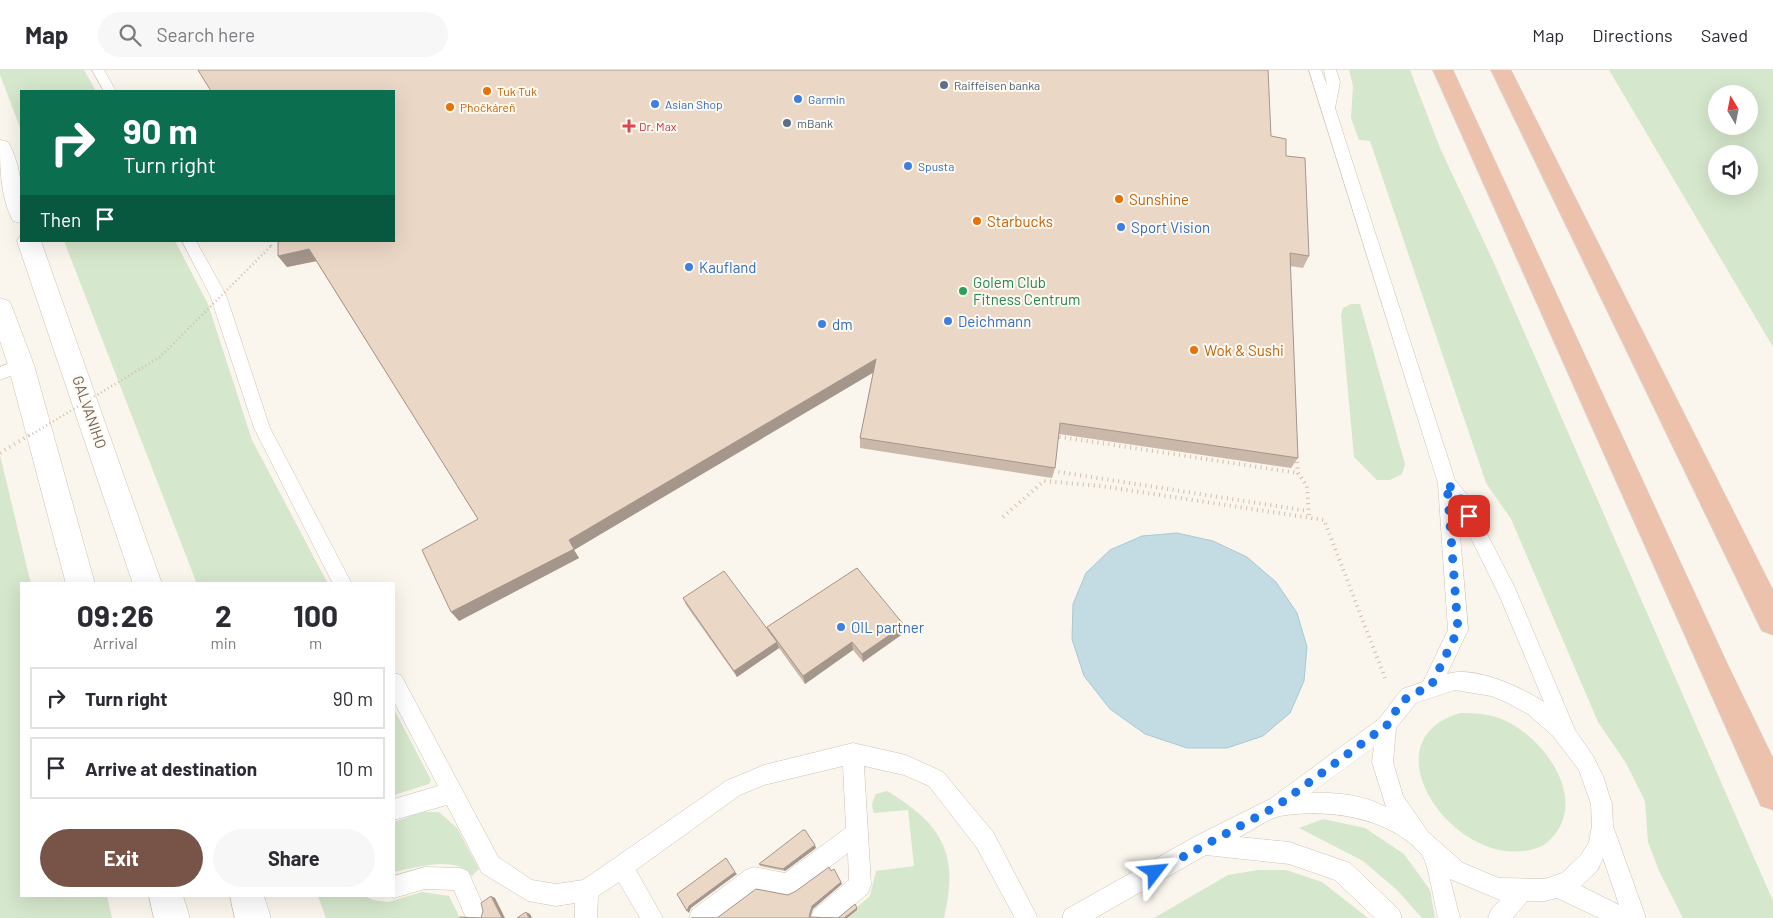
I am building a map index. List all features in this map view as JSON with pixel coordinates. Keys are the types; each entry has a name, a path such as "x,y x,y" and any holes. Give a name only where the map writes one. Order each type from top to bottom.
{"highway":[{"path":"1444,70 1716,673 1773,794"},
{"path":"1501,70 1773,621"}],"main road":[{"path":"0,147 20,212"},
{"name":"GALVANIHO","path":"30,242 147,582"},
{"path":"0,308 11,370 80,582"},
{"path":"166,897 172,918"},
{"path":"247,897 253,918"}],"lane":[{"path":"98,70 109,90"},
{"path":"1315,70 1447,483 1458,630 1431,686"},
{"path":"1329,109 1334,82 1330,70"},
{"path":"190,242 218,294 262,428 342,582"},
{"path":"1447,483 1462,500 1508,594 1568,737"},
{"path":"1602,825 1600,839 1590,862 1573,879 1558,887 1521,891 1490,886 1475,881 1446,864 1432,853 1413,832 1393,800 1385,778 1382,747 1387,725 1400,704 1419,690 1455,681 1468,682 1501,690 1534,706 1568,737 1579,750 1595,780 1599,795 1602,825 1634,918"},
{"path":"395,684 490,865 528,890 556,895 587,890 733,788 764,775 853,753 906,765 936,779 985,840 1026,918"},
{"path":"1073,918 1204,844 1277,806 1387,725"},
{"path":"822,918 860,886 853,753"},
{"path":"395,809 452,793"},
{"path":"1277,806 1326,803 1370,809 1413,832"},
{"path":"700,918 754,878 788,884 858,832"},
{"path":"1204,844 1289,852 1342,871 1391,918"},
{"path":"1432,853 1449,918"},
{"path":"622,867 652,918"},
{"path":"395,887 425,878 460,879 475,912"},
{"path":"1558,887 1593,902 1620,918"},
{"path":"586,918 587,890"},
{"path":"1499,918 1521,891"}],"path":[{"path":"0,453 160,357 271,246 272,242"},
{"path":"1048,436 1298,474"},
{"path":"1297,462 1298,474 1307,486 1309,517"},
{"path":"1053,471 1308,511"},
{"path":"1004,517 1044,481 1101,486 1324,520 1386,680"}],"green space":[{"path":"0,70 84,70 95,90 20,90 20,127 0,75"},
{"path":"1349,70 1410,70 1440,148 1494,263 1773,901 1773,918 1683,918 1659,871 1648,842 1645,801 1626,763 1598,722 1511,519 1486,483 1370,141 1359,140 1351,118 1353,86"},
{"path":"1609,70 1773,70 1773,347"},
{"path":"64,242 176,242 208,304 252,440 327,582 196,582"},
{"path":"1351,304 1360,304 1405,464 1402,474 1390,480 1377,480 1354,457 1341,315 1343,308"},
{"path":"0,455 31,582 20,582 20,897 107,897 112,918 0,918"},
{"path":"395,711 431,780 429,784 395,795"},
{"path":"1460,713 1485,714 1508,722 1523,731 1549,758 1558,774 1564,791 1565,808 1561,825 1544,845 1523,851 1496,849 1469,838 1446,819 1429,796 1420,772 1420,748 1433,727"},
{"path":"887,791 906,803 921,816 942,843 950,876 944,918 845,918 870,896 876,871 914,866 908,810 874,813 872,808 876,794"},
{"path":"422,812 439,812 457,828 479,869 472,876 465,869 446,864 435,864 395,872 395,822"},
{"path":"1323,819 1365,828 1404,854 1430,890 1435,918 1422,918 1397,890 1363,861 1299,828"},
{"path":"1258,870 1286,870 1322,882 1368,918 1154,918 1228,875"},
{"path":"422,892 449,896 460,918 326,918 318,897 367,897 373,900 388,902"}],"water":[{"path":"1177,533 1213,541 1247,557 1276,582 1297,613 1307,647 1304,681 1290,713 1263,736 1227,748 1187,748 1145,734 1110,709 1084,676 1072,639 1073,604 1086,573 1110,550 1142,536"}],"building":[{"path":"198,70 1268,70 1271,136 1286,139 1286,156 1305,158 1309,256 1290,253 1298,458 1060,423 1055,468 860,438 876,359 569,540 574,549 451,612 422,550 478,519 309,249 278,256 278,242 395,242 395,90 210,90"},
{"name":"OIL partner","path":"857,568 904,625 862,654 852,642 803,676 767,627"},
{"path":"724,571 777,642 734,671 683,598"},
{"path":"805,830 815,845 783,869 759,864"},
{"path":"726,858 735,872 689,906 687,911 677,894"},
{"path":"829,867 831,871 834,869 841,882 812,906 809,917 838,918 717,918 756,889 788,895"},
{"path":"491,896 502,918 481,918 483,911 481,903"},
{"path":"855,904 857,908 844,918 838,918"},
{"path":"526,912 529,918 517,918"}],"place":[{"name":"Raiffeisen banka","path":"944,85"},
{"name":"Tuk Tuk","path":"487,91"},
{"name":"Garmin","path":"798,99"},
{"name":"Asian Shop","path":"655,104"},
{"name":"Phočkáreň","path":"450,107"},
{"name":"mBank","path":"787,123"},
{"name":"Dr. Max","path":"629,126"},
{"name":"Spusta","path":"908,166"},
{"name":"Sunshine","path":"1119,199"},
{"name":"Starbucks","path":"977,221"},
{"name":"Sport Vision","path":"1121,227"},
{"name":"Kaufland","path":"689,267"},
{"name":"Golem Club Fitness Centrum","path":"963,291"},
{"name":"Deichmann","path":"948,321"},
{"name":"dm","path":"822,324"},
{"name":"Wok & Sushi","path":"1194,350"},
{"name":"OIL partner","path":"841,627"}],"route":[{"path":"1155,872 1277,806 1387,725 1392,714 1409,696 1431,686 1458,630 1447,483 1462,500 1469,516"}]}
